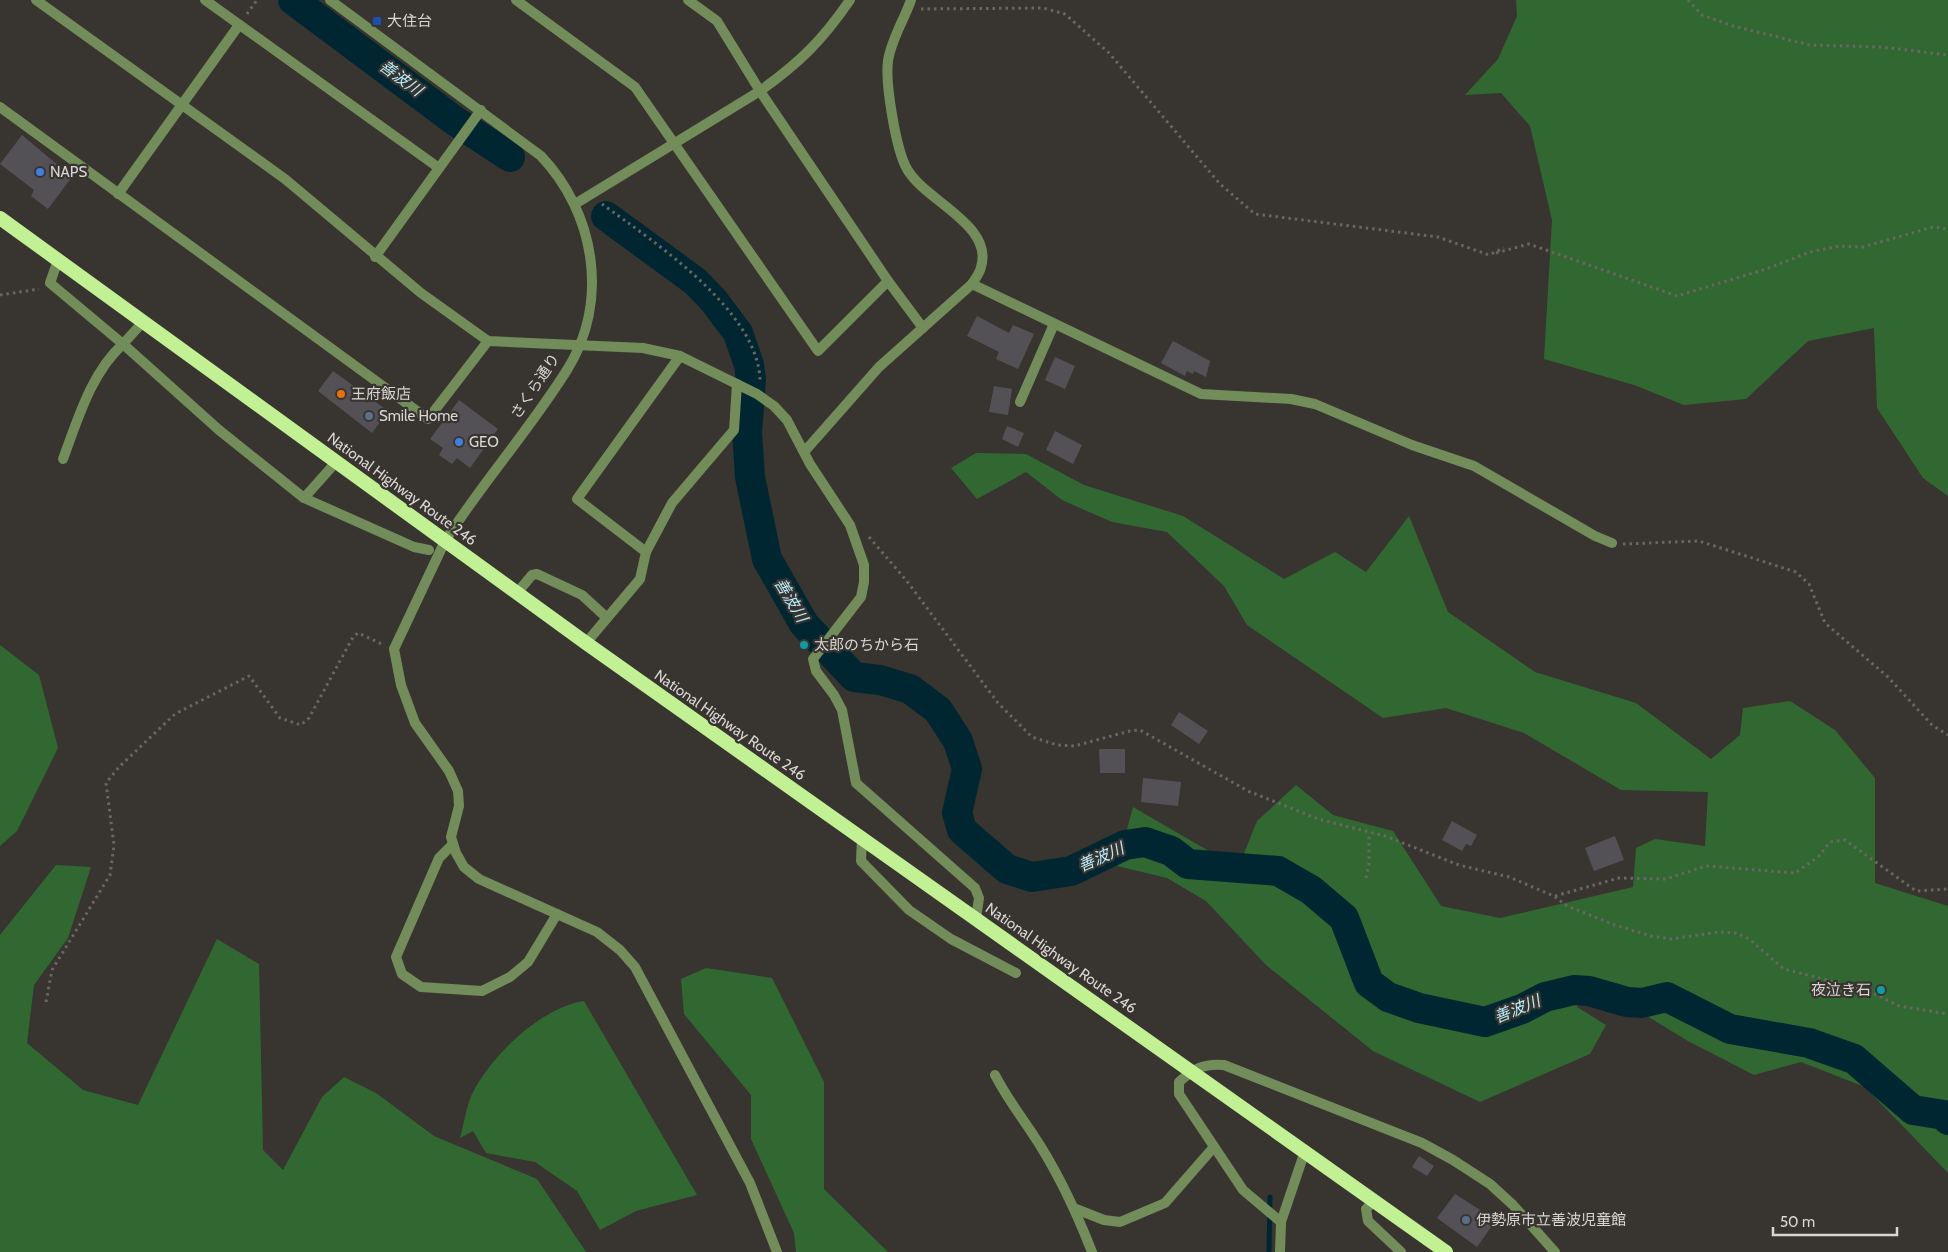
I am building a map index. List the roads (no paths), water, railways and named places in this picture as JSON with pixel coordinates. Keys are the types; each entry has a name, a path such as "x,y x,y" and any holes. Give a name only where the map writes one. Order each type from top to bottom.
{"highway":[{"name":"National Highway Route 246","path":"0,218 586,643 1446,1252"}],"street":[{"path":"36,0 285,179 421,294 488,341 644,348 680,356 759,396 774,406 787,420 805,451 810,464 850,525 864,565 864,582 860,598 813,659 813,666 834,695 842,710 856,783 974,888 979,898 976,918"},
{"path":"204,0 439,168"},
{"name":"さくら通り","path":"330,0 541,156 560,178 575,204 586,234 593,279 589,315 568,369 445,541 394,649 401,685 415,723 449,771 458,790 458,806 451,837 453,844"},
{"path":"516,0 635,88 818,351 888,281"},
{"path":"688,0 717,21 760,92 888,281 924,328"},
{"path":"575,204 760,92 812,50 830,29 850,0"},
{"path":"805,451 879,367 972,284 981,267 981,242 973,230 916,184 906,168 897,142 888,83 888,61 909,5"},
{"path":"118,194 239,25"},
{"path":"0,108 428,419 488,341"},
{"path":"375,257 481,110"},
{"path":"58,260 50,284 123,344 219,430 304,498 407,544 429,550"},
{"path":"972,284 1201,394 1291,399 1315,404 1412,445 1474,466 1595,536 1612,543"},
{"path":"63,459 86,398 110,356 143,322"},
{"path":"1020,402 1054,324"},
{"path":"646,552 577,499 680,356"},
{"path":"586,643 640,579 646,552 672,503 734,430 740,386"},
{"path":"304,498 337,461"},
{"path":"517,593 532,575 537,574 582,595 607,618"},
{"path":"862,838 861,861 909,910 951,939 1016,973"},
{"path":"556,914 528,962 510,977 482,991 422,987 402,974 396,957 438,858 453,844 464,867 479,879 598,932 620,950 635,967 750,1183 776,1252"},
{"path":"1281,1222 1243,1190 1213,1148 1179,1094 1179,1082 1191,1070 1208,1064 1224,1065 1422,1143 1490,1184 1513,1205 1555,1252"},
{"path":"995,1075 1010,1104 1032,1133 1076,1209 1092,1252"},
{"path":"1076,1209 1104,1220 1120,1222 1165,1203 1213,1148"},
{"path":"1280,1252 1281,1222 1305,1151"},
{"path":"1374,1201 1366,1209 1368,1221 1401,1252"}],"waterway":[{"name":"善波川","path":"293,0 455,121 510,157"},
{"name":"善波川","path":"606,216 696,282 714,301 738,333 749,365 751,380 747,432 750,477 767,559 804,624 854,677 880,680 910,689 938,710 958,741 967,769 957,813 962,830 1007,869 1032,877 1071,871 1125,845 1145,842 1171,851 1188,864 1278,871 1311,890 1344,918 1369,983 1388,997 1419,1008 1485,1022 1522,1009 1545,997 1574,990 1589,991 1627,1002 1642,1003 1667,997 1730,1029 1809,1043 1854,1059 1913,1110 1944,1115 1948,1120"},
{"path":"1269,1252 1270,1197"}],"place":[{"name":"大住台","path":"377,21"},
{"name":"NAPS","path":"40,172"},
{"name":"王府飯店","path":"341,394"},
{"name":"Smile Home","path":"369,416"},
{"name":"GEO","path":"459,442"},
{"name":"太郎のちから石","path":"804,645"},
{"name":"夜泣き石","path":"1881,990"},
{"name":"伊勢原市立善波児童館","path":"1466,1220"}]}
